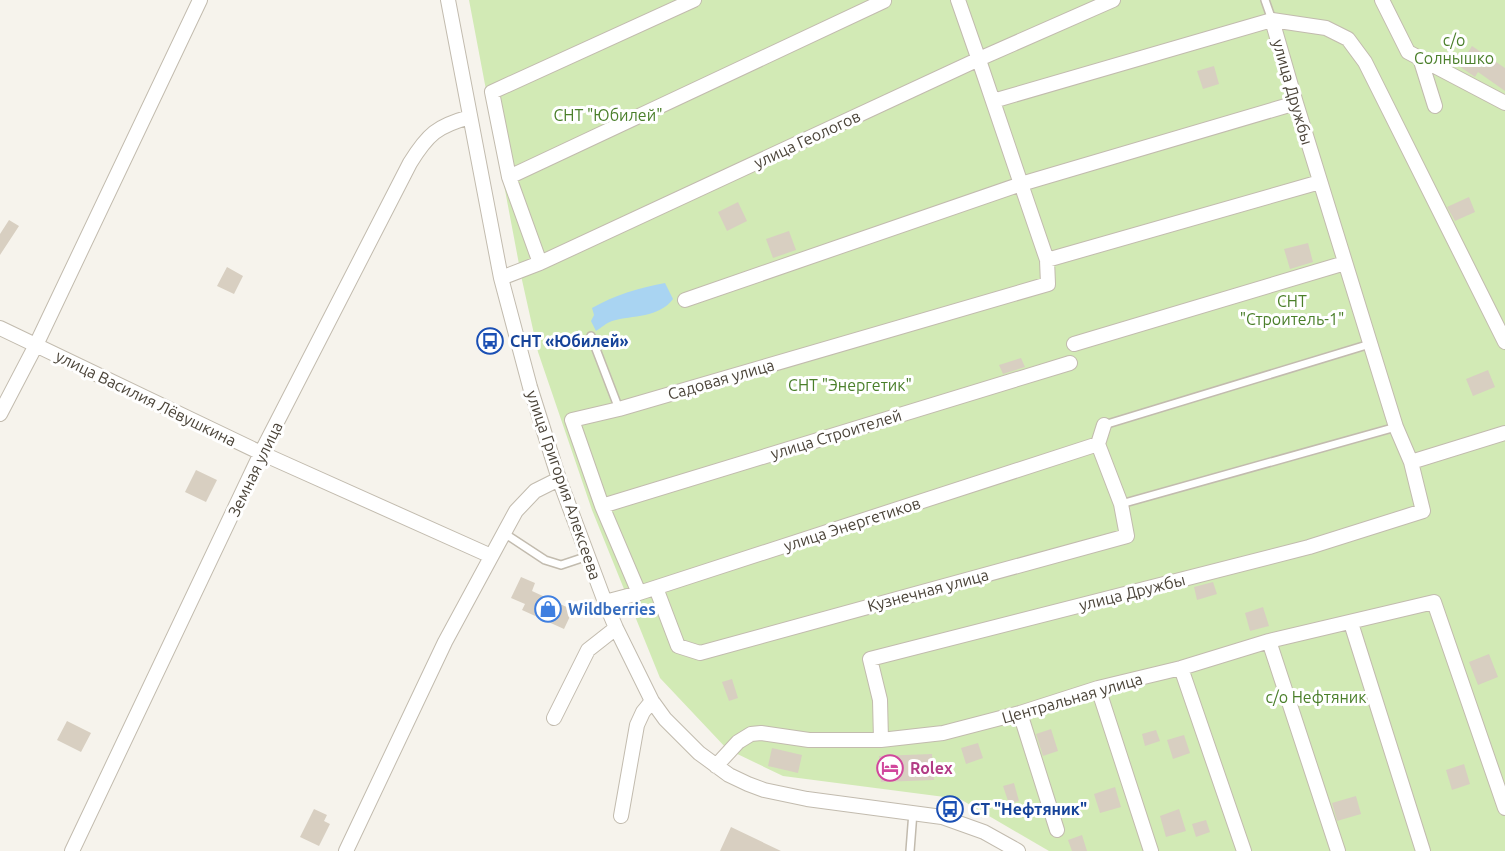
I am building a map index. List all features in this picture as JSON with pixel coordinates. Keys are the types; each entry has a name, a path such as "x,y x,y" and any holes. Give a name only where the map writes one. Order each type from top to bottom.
{"street":[{"path":"0,414 36,345 201,0"},
{"name":"улица Григория Алексеева","path":"448,0 501,278 530,387 559,479 605,602 652,701 665,719 699,753 729,775 748,784 807,799 942,817 984,832 1018,851"},
{"path":"540,263 509,177 492,92 694,0"},
{"path":"958,0 1047,260 1320,182"},
{"name":"улица Геологов","path":"501,278 540,263 1113,0"},
{"path":"1382,0 1408,52 1505,103"},
{"path":"509,177 884,1"},
{"path":"993,101 1272,20"},
{"name":"улица Дружбы","path":"881,740 880,700 870,659 1309,547 1423,511 1411,462 1396,427 1272,20 1326,28 1348,39 1365,62 1505,342"},
{"path":"1420,58 1435,105"},
{"path":"685,300 1020,184 1296,103"},
{"name":"Земная улица","path":"72,851 261,453 405,174 421,146 432,133 450,122 470,117"},
{"name":"Садовая улица","path":"639,594 602,506 572,420 619,409 1048,284 1047,260"},
{"path":"1074,344 1345,263"},
{"name":"улица Василия Лёвушкина","path":"0,328 261,453 491,556"},
{"name":"улица Строителей","path":"602,506 1070,363"},
{"path":"1098,444 1104,425"},
{"path":"1411,462 1505,433"},
{"name":"Кузнечная улица","path":"656,588 678,646 700,653 1127,536 1121,504 1098,444"},
{"name":"улица Энергетиков","path":"605,602 639,594 1098,444"},
{"path":"346,851 445,642 516,511 535,491 559,479"},
{"name":"Центральная улица","path":"716,766 738,742 751,734 761,733 809,740 881,740 943,733 1020,713 1098,688 1181,668 1269,641 1434,602 1505,808"},
{"path":"1351,622 1423,851"},
{"path":"554,717 588,650 616,628"},
{"path":"1269,641 1338,851"},
{"path":"1181,668 1245,851"},
{"path":"1098,688 1151,851"},
{"path":"621,816 638,725 643,712 652,701"},
{"path":"1020,713 1057,830"}],"lane":[{"path":"1265,0 1272,20"},
{"path":"591,336 619,409"},
{"path":"1070,363 1074,344"},
{"path":"1104,425 1370,344"},
{"path":"1121,504 1396,427"},
{"path":"504,533 545,560 561,565 588,555"},
{"path":"910,851 913,812"}],"green space":[{"path":"469,0 1505,0 1505,851 1049,851 960,799 783,776 727,749 660,678 592,510 538,352 522,280"}],"water":[{"path":"665,283 673,299 661,310 612,321 596,331 591,321 594,315 592,308 609,299"}],"building":[{"path":"1472,46 1505,68 1505,91 1478,72 1475,77 1459,66"},
{"path":"1214,66 1219,84 1203,89 1197,71"},
{"path":"1469,197 1475,212 1455,221 1447,207"},
{"path":"738,202 747,221 727,231 718,212"},
{"path":"9,220 19,226 0,255 0,234"},
{"path":"789,231 796,250 773,258 766,239"},
{"path":"1308,243 1313,262 1290,269 1284,249"},
{"path":"227,267 243,276 234,294 217,286"},
{"path":"1021,358 1025,367 1003,374 999,365"},
{"path":"1488,370 1495,387 1473,396 1466,379"},
{"path":"196,470 217,480 206,502 185,492"},
{"path":"521,577 535,583 532,591 573,610 564,629 522,610 525,604 511,598"},
{"path":"1213,582 1217,594 1197,600 1194,587"},
{"path":"1263,607 1269,626 1250,631 1245,613"},
{"path":"1489,654 1498,677 1478,685 1469,662"},
{"path":"732,679 738,698 729,701 722,682"},
{"path":"67,721 91,733 81,752 57,740"},
{"path":"1051,729 1058,751 1043,756 1036,734"},
{"path":"1156,730 1160,741 1145,746 1142,734"},
{"path":"1184,735 1190,753 1173,759 1167,740"},
{"path":"978,743 983,758 966,764 961,748"},
{"path":"772,748 802,755 798,773 768,766"},
{"path":"932,754 934,780 881,782 879,756"},
{"path":"1464,764 1470,784 1452,790 1446,770"},
{"path":"1014,783 1019,801 1009,804 1003,786"},
{"path":"1115,787 1121,807 1100,813 1094,794"},
{"path":"1356,796 1361,814 1337,821 1332,803"},
{"path":"314,809 327,815 324,821 330,824 319,846 300,837"},
{"path":"1179,809 1186,831 1166,837 1160,816"},
{"path":"1206,820 1210,832 1196,837 1192,824"},
{"path":"731,827 781,851 720,851"},
{"path":"1082,835 1087,851 1072,851 1068,840"}],"place":[{"name":"СНТ «Юбилей»","path":"490,341"},
{"name":"Wildberries","path":"548,609"},
{"name":"Rolex","path":"890,768"},
{"name":"СТ \"Нефтяник\"","path":"950,809"}],"park label":[{"name":"с/о Солнышко","path":"1454,49"},
{"name":"СНТ \"Юбилей\"","path":"608,115"},
{"name":"СНТ \"Строитель-1\"","path":"1292,310"},
{"name":"СНТ \"Энергетик\"","path":"850,385"},
{"name":"с/о Нефтяник","path":"1316,697"}]}
